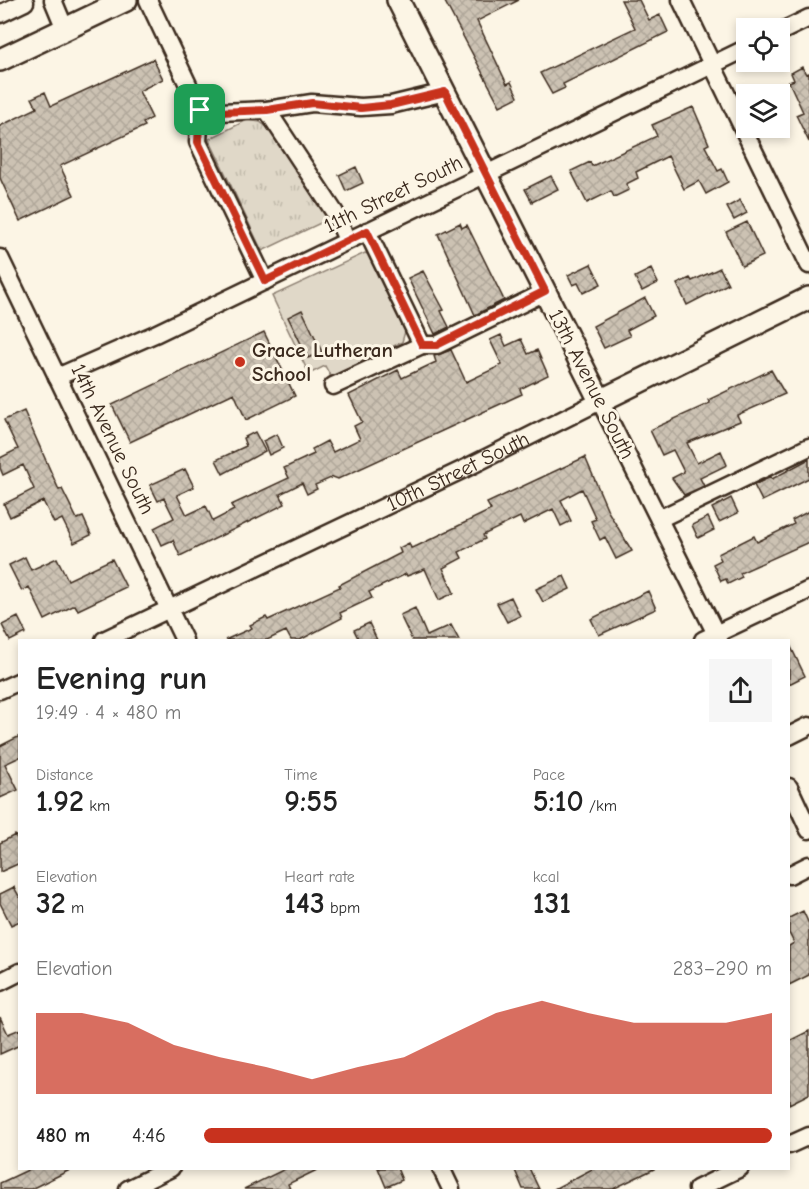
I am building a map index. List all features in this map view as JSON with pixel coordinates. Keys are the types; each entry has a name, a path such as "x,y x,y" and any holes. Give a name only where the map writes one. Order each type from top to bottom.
{"main road":[{"path":"0,60 126,0"},
{"name":"13th Avenue South","path":"398,0 600,401"},
{"name":"10th Street South","path":"600,401 809,298"}],"street":[{"path":"54,0 65,29"},
{"path":"148,0 200,110 198,142 265,281"},
{"path":"681,0 809,265"},
{"path":"0,14 25,2"},
{"path":"790,27 809,18"},
{"name":"11th Street South","path":"57,377 265,281 736,53"},
{"path":"200,110 219,112 267,110 312,103 361,108 391,105 445,92"},
{"path":"267,110 335,213 347,240"},
{"path":"367,231 422,345"},
{"name":"14th Avenue South","path":"0,258 184,639"},
{"path":"333,386 422,345 437,345 545,291"},
{"name":"13th Avenue South","path":"600,401 659,519 713,638"},
{"name":"10th Street South","path":"106,639 600,401"},
{"path":"659,519 809,447"},
{"path":"713,638 809,590"},
{"path":"0,690 18,682"},
{"path":"790,736 809,726"},
{"path":"790,789 809,830"},
{"path":"790,875 809,866"},
{"path":"0,981 18,973"},
{"path":"790,1145 809,1136"},
{"path":"128,1189 167,1170"},
{"path":"442,1170 451,1189"},
{"path":"698,1189 736,1170"}],"green space":[{"path":"247,120 260,122 271,130 331,218 262,251 209,139"},
{"path":"365,253 373,256 406,328 402,342 331,377 325,366 309,374 272,296"}],"building":[{"path":"444,0 519,0 477,21 507,84 511,82 518,97 500,106"},
{"path":"621,0 639,0 649,20 660,15 668,32 563,84 565,88 552,94 540,73 635,28"},
{"path":"153,59 163,79 139,91 152,118 143,123 145,126 60,166 74,195 20,221 0,178 0,126 37,108 32,98 45,92 51,106"},
{"path":"802,67 806,74 809,73 809,142 796,115 803,112 789,82 794,80 791,73"},
{"path":"693,107 709,144 705,146 718,171 722,169 728,182 706,194 699,181 684,189 668,156 636,172 638,178 626,184 629,190 614,197 611,191 587,203 571,171 590,162 592,166 657,136 652,125"},
{"path":"356,167 363,183 346,191 339,175"},
{"path":"551,176 558,189 532,202 525,189"},
{"path":"740,200 747,213 734,220 727,207"},
{"path":"747,222 763,256 742,266 726,232"},
{"path":"460,223 462,228 467,225 504,300 475,315 438,234"},
{"path":"591,264 601,284 583,293 578,283 573,285 568,275"},
{"path":"720,268 728,284 687,305 677,284 690,278 692,281"},
{"path":"651,269 658,283 642,291 635,277"},
{"path":"423,271 444,310 441,311 449,327 435,334 408,278"},
{"path":"645,298 654,316 627,330 630,336 604,348 593,326"},
{"path":"302,310 322,352 308,358 288,317"},
{"name":"Grace Lutheran School","path":"264,332 295,396 246,420 234,393 130,442 112,405"},
{"path":"501,335 506,346 521,339 528,354 537,350 548,375 520,389 522,394 338,479 333,477 315,485 317,489 307,494 302,483 280,494 285,504 180,556 173,540 162,545 154,528 174,518 164,498 158,501 150,485 185,469 194,487 177,495 187,515 206,506 213,521 234,510 231,505 289,478 284,468 314,454 312,449 327,441 333,452 360,439 354,426 362,422 349,395 398,370 402,378 436,362 434,356 451,350 466,382 502,365 490,340"},
{"path":"771,370 785,394 737,415 740,421 687,443 697,463 721,451 727,465 700,478 704,486 684,495 672,478 684,472 673,450 662,455 650,430 710,403 708,400"},
{"path":"24,411 59,490 62,489 77,519 83,517 91,535 74,543 62,519 54,523 43,501 10,517 4,504 34,489 23,465 3,475 0,468 0,458 18,449 4,420"},
{"path":"255,432 265,451 223,474 216,460 246,446 243,438"},
{"path":"277,434 283,448 269,455 263,441"},
{"path":"585,457 609,513 632,551 616,559 605,537 600,540 591,521 596,519 582,489 561,500 571,521 561,526 553,509 523,524 520,517 483,535 485,539 459,552 462,558 443,568 454,593 439,600 425,569 407,576 406,574 369,592 372,598 340,613 342,618 302,639 290,639 286,631 269,639 227,639 252,628 250,625 266,617 268,620 340,587 339,585 401,553 399,548 409,543 411,548 417,546 491,510 487,503"},
{"path":"809,459 809,478 762,501 754,485 771,477 772,479"},
{"path":"731,498 738,513 719,522 712,508"},
{"path":"809,511 809,542 740,573 742,577 728,584 726,579 721,581 713,564 721,560 718,554 754,536 757,542 794,524 792,520"},
{"path":"708,517 714,530 698,538 692,525"},
{"path":"25,557 31,570 57,558 68,580 112,559 126,587 78,610 75,605 45,620 29,587 22,591 9,565"},
{"path":"564,576 570,589 543,602 536,589"},
{"path":"648,591 656,609 599,635 591,619"},
{"path":"511,597 520,616 507,622 497,603"},
{"path":"415,608 427,636 451,625 458,639 412,639 400,615"},
{"path":"18,617 26,633 10,641 2,625"},
{"path":"369,623 377,639 358,639 354,630"},
{"path":"790,645 805,676 790,684"},
{"path":"18,737 18,758 5,764 18,790 0,798 0,746"},
{"path":"15,835 18,840 18,864 0,872 0,843"},
{"path":"14,887 18,894 18,922 11,925 0,903 0,894"},
{"path":"803,911 809,924 809,975 790,984 790,945 794,943 790,935 790,918"},
{"path":"0,1017 8,1034 18,1030 18,1046 0,1054"},
{"path":"809,1031 809,1094 790,1104 790,1040"},
{"path":"28,1170 70,1170 31,1189 0,1189 0,1183"},
{"path":"283,1170 317,1170 288,1184 290,1189 244,1189"},
{"path":"379,1170 398,1170 402,1180 386,1187"},
{"path":"515,1170 530,1170 539,1189 523,1189"},
{"path":"590,1170 652,1170 613,1189 554,1189"}],"place":[{"name":"Grace Lutheran School","path":"240,362"}],"route":[{"path":"445,92 545,291 437,345 422,345 367,231 265,281 198,142 200,110 219,112 267,110 312,103 361,108 391,105 445,92"}]}
